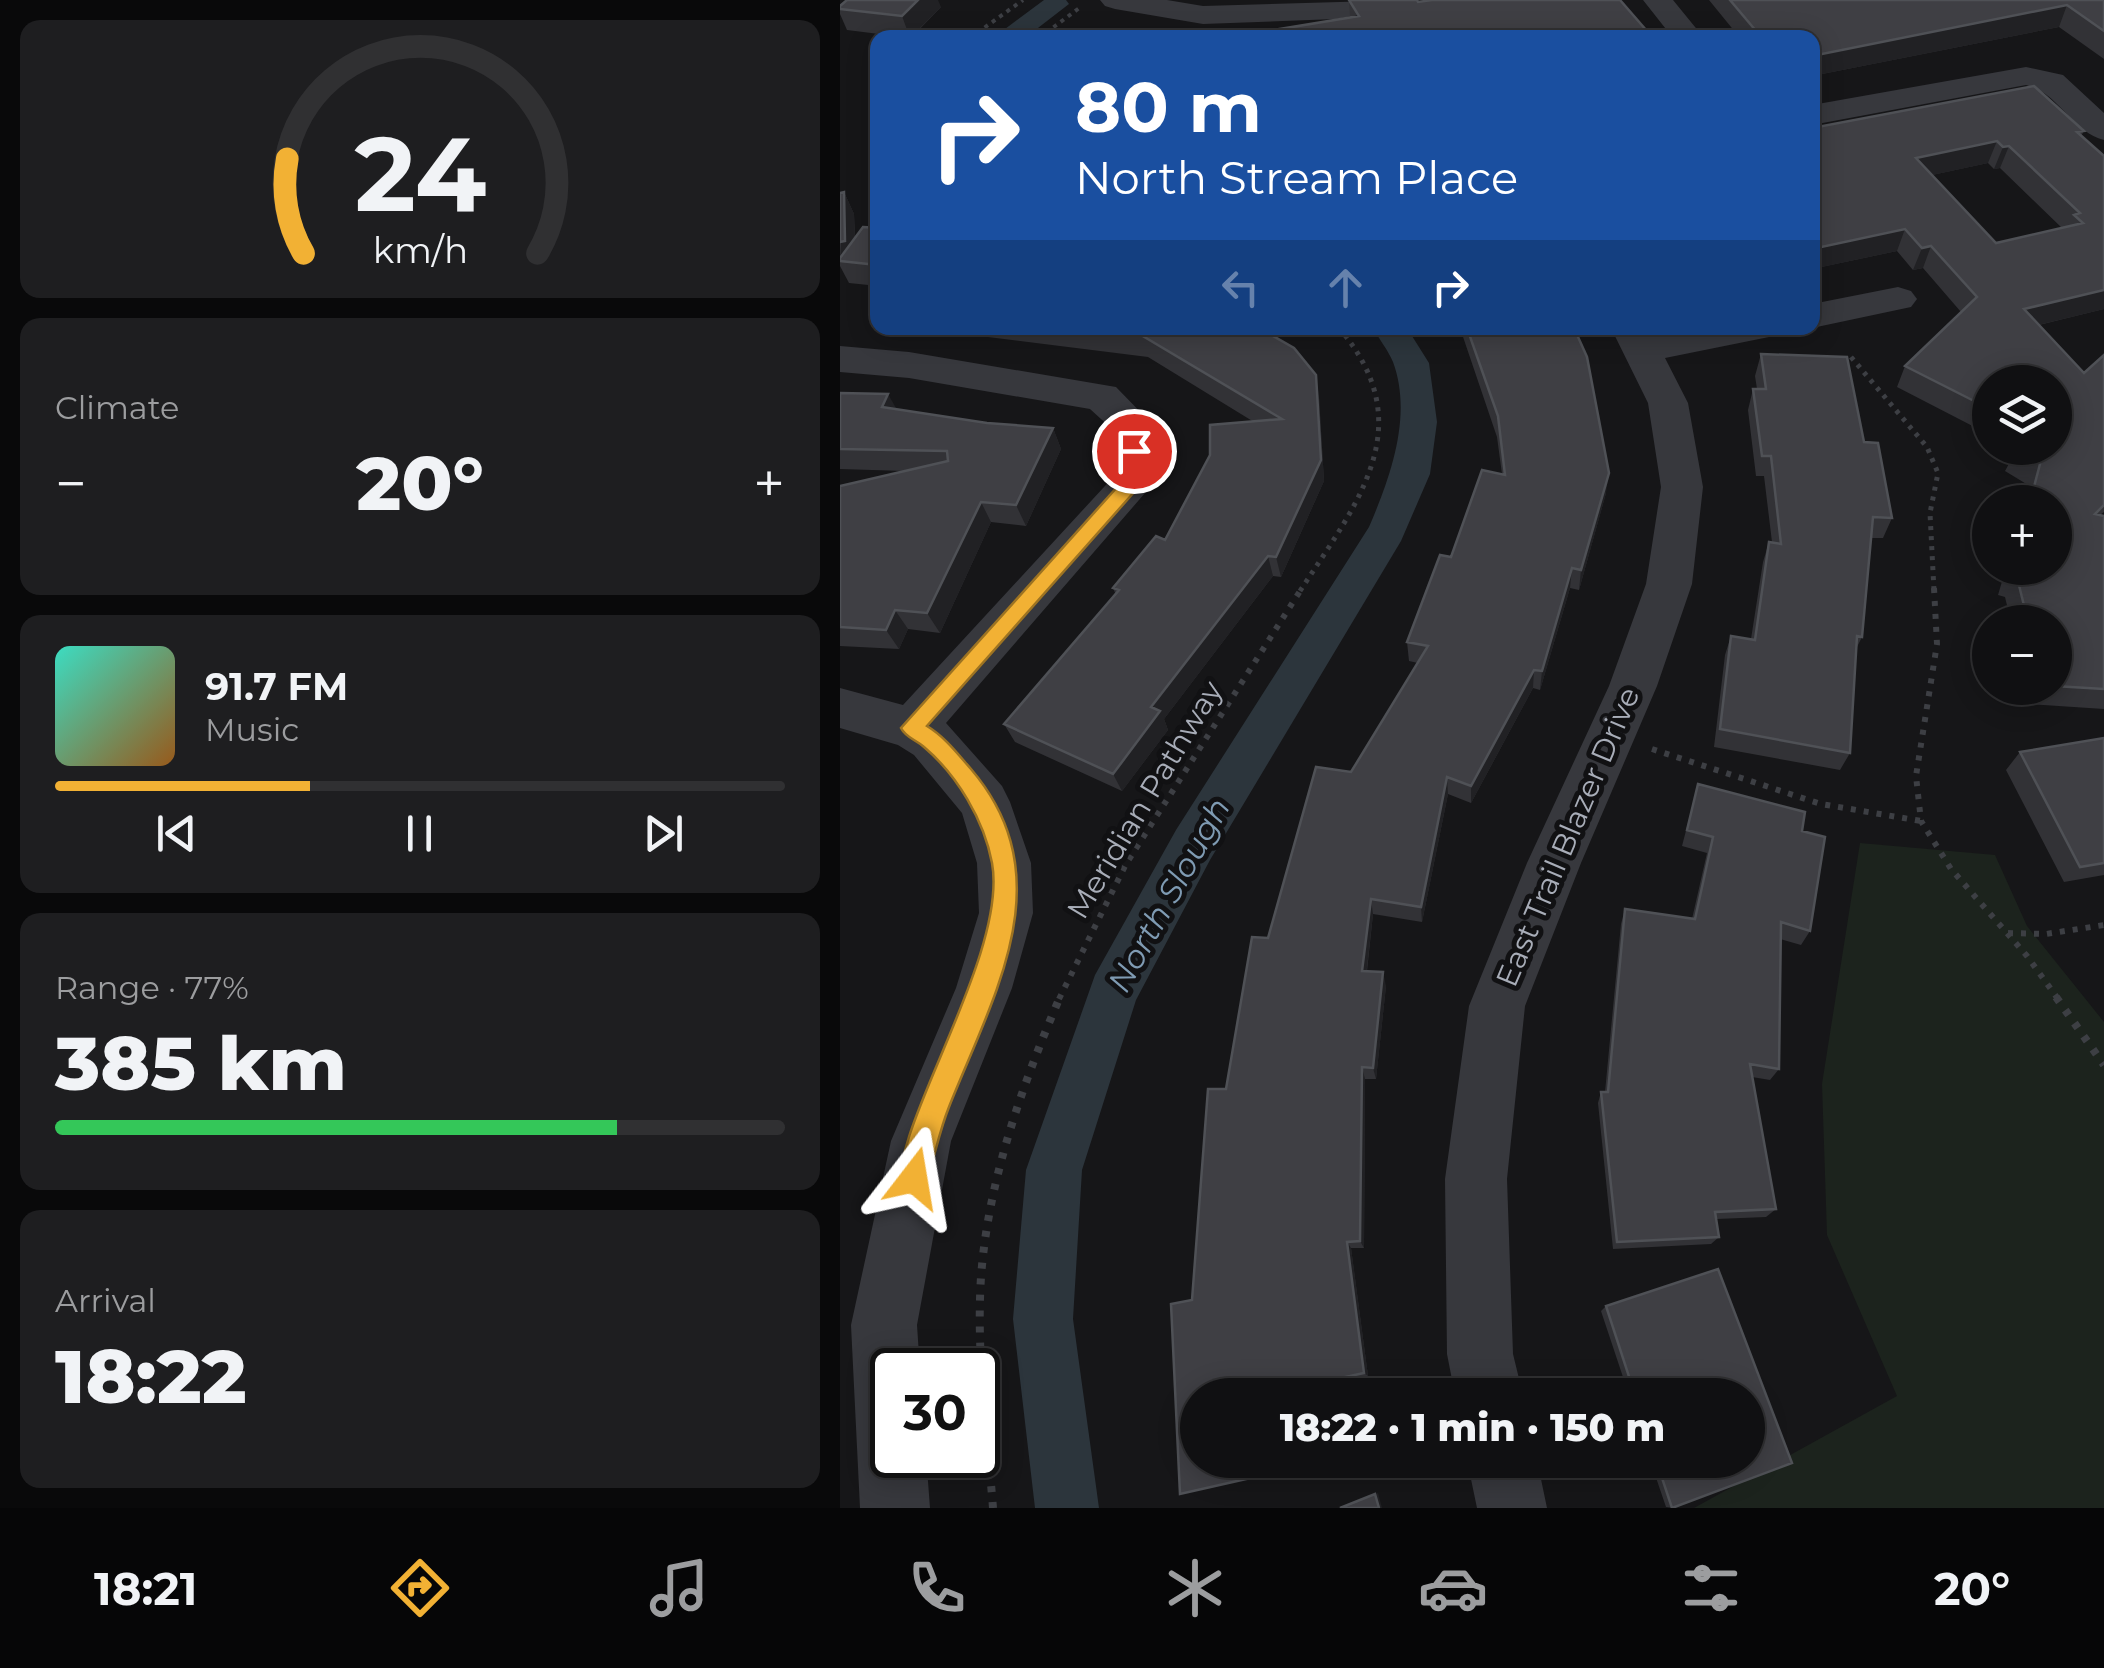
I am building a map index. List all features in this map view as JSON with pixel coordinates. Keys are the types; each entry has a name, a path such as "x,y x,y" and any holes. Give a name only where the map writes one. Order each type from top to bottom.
{"street":[{"path":"1116,0 1203,15 1258,15 1394,0"},
{"path":"1658,0 1682,30"},
{"path":"1820,113 2012,76 2042,78 2058,87 2104,130"},
{"path":"1820,314 1898,299"},
{"name":"East Trail Blazer Drive","path":"1485,1378 1480,1354 1476,1179 1497,1006 1554,863 1633,686 1669,584 1682,487 1668,404 1637,338 1672,335"},
{"path":"840,360 908,365 1102,398 1132,424 1136,478 912,728"},
{"path":"840,708 912,728 932,740 984,802 1004,863 1006,913 984,988 921,1141 884,1325 895,1508"},
{"path":"1506,1478 1512,1508"}],"path":[{"path":"981,30 1023,0"},
{"path":"1050,30 1082,6"},
{"name":"Meridian Pathway","path":"992,1508 981,1344 984,1245 1004,1152 1034,1058 1096,921 1138,844 1346,521 1367,481 1380,441 1381,408 1376,377 1347,335"},
{"path":"1851,357 1927,447 1938,473 1930,512 1937,644 1916,776 1920,821 1950,870 2008,933 2104,1064"},
{"path":"1646,748 1821,804 1920,821"},
{"path":"2008,933 2046,934 2104,924"}],"shaded area":[{"path":"1860,843 1995,855 2027,926 2104,1022 2104,1508 1694,1508 1748,1478 1765,1478 1765,1469 1897,1396 1827,1235 1822,1084"}],"building":[{"path":"847,0 918,0 902,16 840,9"},
{"path":"1349,0 1620,0 1646,30 1274,30 1359,16"},
{"path":"1730,0 2104,0 2104,31 2067,5 1820,54 1820,30 1755,30"},
{"path":"2034,86 2084,131 2077,132 2104,156 2104,290 2024,309 2084,373 2104,355 2104,505 2095,514 2104,516 2104,689 2072,687 2072,605 2024,605 2019,585 2072,585 2072,485 2034,485 2040,465 2072,465 2072,365 1972,365 1972,400 1905,366 1977,297 1931,246 1922,248 1905,229 1820,247 1820,126","holes":["1997,141 2003,147 2009,146 2080,213 2074,215 2083,223 1996,243 1916,158"]},
{"path":"844,192 845,241 840,242 840,193"},
{"path":"863,227 870,227 870,264 840,258"},
{"path":"1141,335 1271,335 1294,348 1316,375 1321,460 1276,557 1268,556 1151,707 1160,711 1113,774 1004,724 1119,590 1113,588 1156,536 1165,540 1210,455 1210,425 1282,419"},
{"path":"1469,335 1577,335 1587,357 1609,473 1581,570 1572,568 1542,671 1534,670 1471,786 1447,777 1421,907 1371,899 1362,971 1383,972 1373,1068 1362,1067 1360,1241 1347,1242 1364,1373 1341,1378 1180,1378 1180,1478 1251,1478 1180,1494 1171,1304 1192,1300 1208,1089 1226,1089 1252,937 1268,938 1316,767 1351,772 1428,646 1407,642 1440,555 1451,557 1482,470 1505,475 1498,416"},
{"path":"1761,354 1847,357 1864,442 1878,443 1892,518 1873,517 1862,637 1857,636 1850,753 1720,729 1731,636 1755,640 1769,542 1781,544 1771,456 1762,456 1753,389 1766,389"},
{"path":"840,393 888,394 882,407 987,423 1053,428 1016,505 981,502 927,613 895,610 886,630 840,627 840,486 948,461 947,451 840,449"},
{"path":"2104,738 2104,863 2080,867 2020,752"},
{"path":"1698,784 1805,812 1802,831 1825,837 1810,931 1781,922 1779,1069 1750,1064 1776,1209 1715,1212 1719,1237 1617,1242 1601,1092 1608,1092 1625,909 1695,919 1713,837 1687,830"},
{"path":"1718,1269 1760,1378 1629,1378 1606,1306"},
{"path":"1765,1392 1792,1463 1765,1473"},
{"path":"1662,1478 1752,1478 1672,1508"},
{"path":"1375,1494 1379,1508 1340,1508"}],"waterway":[{"name":"North Slough","path":"1018,30 1056,4"},
{"name":"North Slough","path":"1067,1508 1043,1319 1054,1170 1113,992 1193,845 1387,531 1411,474 1419,422 1411,363 1394,335"}],"route":[{"path":"914,1178 921,1141 984,988 1006,913 1004,863 984,802 932,740 912,728 1136,478 1134,451"}]}
